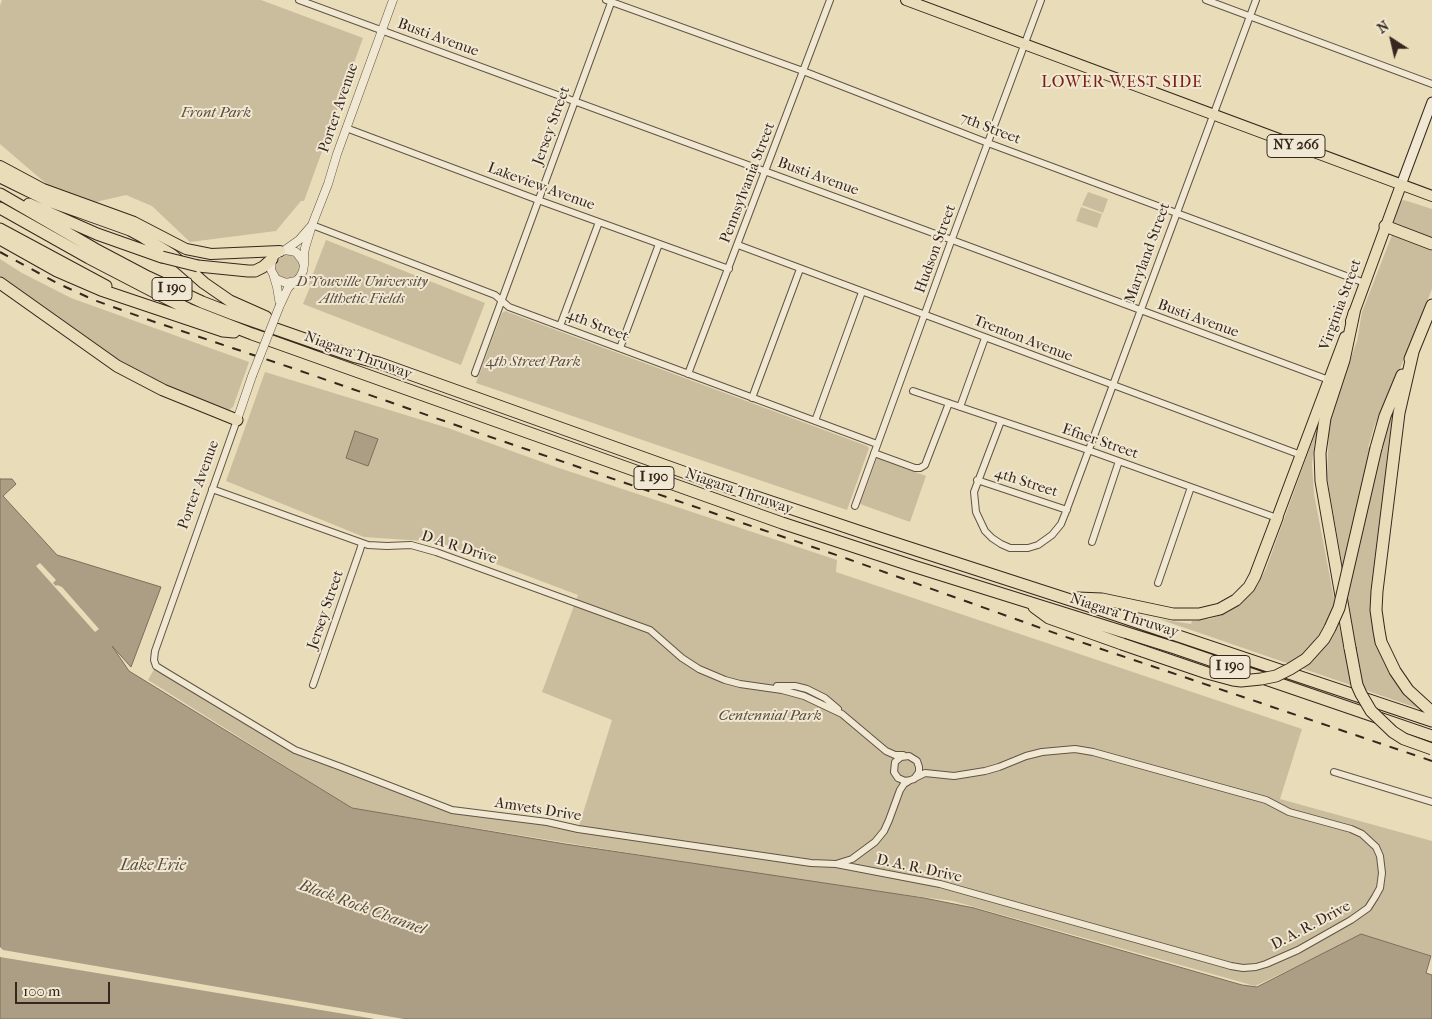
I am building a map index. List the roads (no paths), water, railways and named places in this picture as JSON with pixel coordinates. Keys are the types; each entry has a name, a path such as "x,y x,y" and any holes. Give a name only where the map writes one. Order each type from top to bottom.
{"highway":[{"path":"0,177 49,201 130,230 143,237 172,255 204,283 230,301 266,318 359,351 379,363"},
{"path":"0,193 11,194 97,234 162,257 198,266 248,272 263,267 279,253"},
{"name":"Niagara Thruway","path":"0,193 95,249 169,287 233,314 356,357 379,363 700,478 876,538 1064,598 1432,721"},
{"name":"Niagara Thruway","path":"0,208 89,258 166,298 188,309 252,334 764,516 1184,652 1432,736"},
{"path":"1385,226 1432,244"},
{"path":"0,229 102,283 122,296"},
{"path":"0,239 57,271 101,290 223,331 252,334"},
{"path":"0,283 117,366 163,390 237,420"},
{"path":"1026,601 1049,618 1232,680 1241,681 1276,676 1306,658 1324,639 1339,608 1385,416 1432,305"},
{"path":"1354,313 1350,338 1325,418 1320,452 1320,481 1350,648 1361,694 1371,711 1393,732 1404,739 1432,749"},
{"path":"1413,352 1399,413 1376,610 1381,642 1394,671 1408,690 1432,712"},
{"path":"1064,598 1102,599 1172,614 1200,614 1220,609 1236,600 1249,587 1277,518"}],"main road":[{"name":"NY 266","path":"906,0 1432,196"},
{"name":"Virginia Street","path":"1277,518 1432,102"},
{"path":"0,166 43,189 134,222 186,249 218,254 279,253"}],"street":[{"name":"Busti Avenue","path":"298,0 1329,380"},
{"name":"Porter Avenue","path":"164,671 155,663 155,651 252,376 288,288 300,277 303,271 305,248 312,225 393,0"},
{"name":"Pennsylvania Street","path":"688,374 830,0"},
{"name":"Hudson Street","path":"855,506 1041,0"},
{"path":"1206,0 1432,84"},
{"name":"Maryland Street","path":"1001,421 977,480 974,492 976,512 985,531 992,538 1001,544 1020,549 1028,548 1038,545 1052,535 1061,524 1066,512 1256,0"},
{"name":"7th Street","path":"610,1 803,71 1365,282"},
{"name":"Jersey Street","path":"474,373 610,1"},
{"name":"Lakeview Avenue","path":"346,128 729,269"},
{"path":"560,326 599,222"},
{"name":"Porter Avenue","path":"279,253 299,240 312,225"},
{"name":"4th Street","path":"312,225 495,295 509,307 877,444"},
{"path":"620,348 659,244"},
{"name":"Trenton Avenue","path":"738,245 1301,455"},
{"path":"280,305 270,264 279,253 296,252 304,265"},
{"path":"752,398 800,269"},
{"path":"273,276 281,282 296,281"},
{"path":"815,421 862,292"},
{"path":"960,407 985,338"},
{"name":"Efner Street","path":"914,391 1088,450 1277,518"},
{"path":"874,453 915,468 920,468 924,465 949,404"},
{"path":"1092,542 1119,461"},
{"name":"4th Street","path":"977,480 1066,512"},
{"path":"1158,583 1191,487"},
{"name":"D A R Drive","path":"212,489 362,543 375,546 411,546 436,552 650,630 682,658 713,676 740,684 766,686 793,692 842,714 886,751"},
{"name":"Jersey Street","path":"313,685 362,543"},
{"name":"Amvets Drive","path":"164,671 295,750 452,810 547,822 578,829 811,863 836,864 852,859 875,842 884,831 900,790"},
{"name":"D. A. R. Drive","path":"836,864 940,884 1243,968 1266,964 1298,950 1352,920 1368,908 1380,888 1382,873 1380,856 1376,847 1362,834 1289,812 1266,800 1252,798 1093,752 1074,749 1042,752 1026,756 1000,767 954,776 925,773 904,784 900,790"},
{"path":"886,751 895,755 913,758 924,770 930,773"},
{"path":"886,751 891,760 900,790"},
{"path":"907,756 896,760 894,767 894,773 901,780 913,779 919,772 917,761"},
{"path":"1334,772 1432,802"}],"water":[{"path":"355,431 378,439 368,466 346,458"},
{"name":"Lake Erie","path":"0,479 12,479 16,484 3,496 57,555 161,587 131,667 112,646 129,671 352,808 565,844 924,898 974,908 1242,985 1257,987 1361,934 1431,956 1426,973 1432,975 1432,1019 0,1019"}],"railway":[{"path":"0,252 57,283 94,300 152,321 848,559 1063,636 1432,761"}],"district":[{"name":"LOWER WEST SIDE","path":"1122,83"}],"park label":[{"name":"Front Park","path":"216,113"},
{"name":"D'Youville University Althetic Fields","path":"362,290"},
{"name":"4th Street Park","path":"533,362"},
{"name":"Centennial Park","path":"770,716"}],"water label":[{"name":"Black Rock Channel","path":"362,908"}]}
